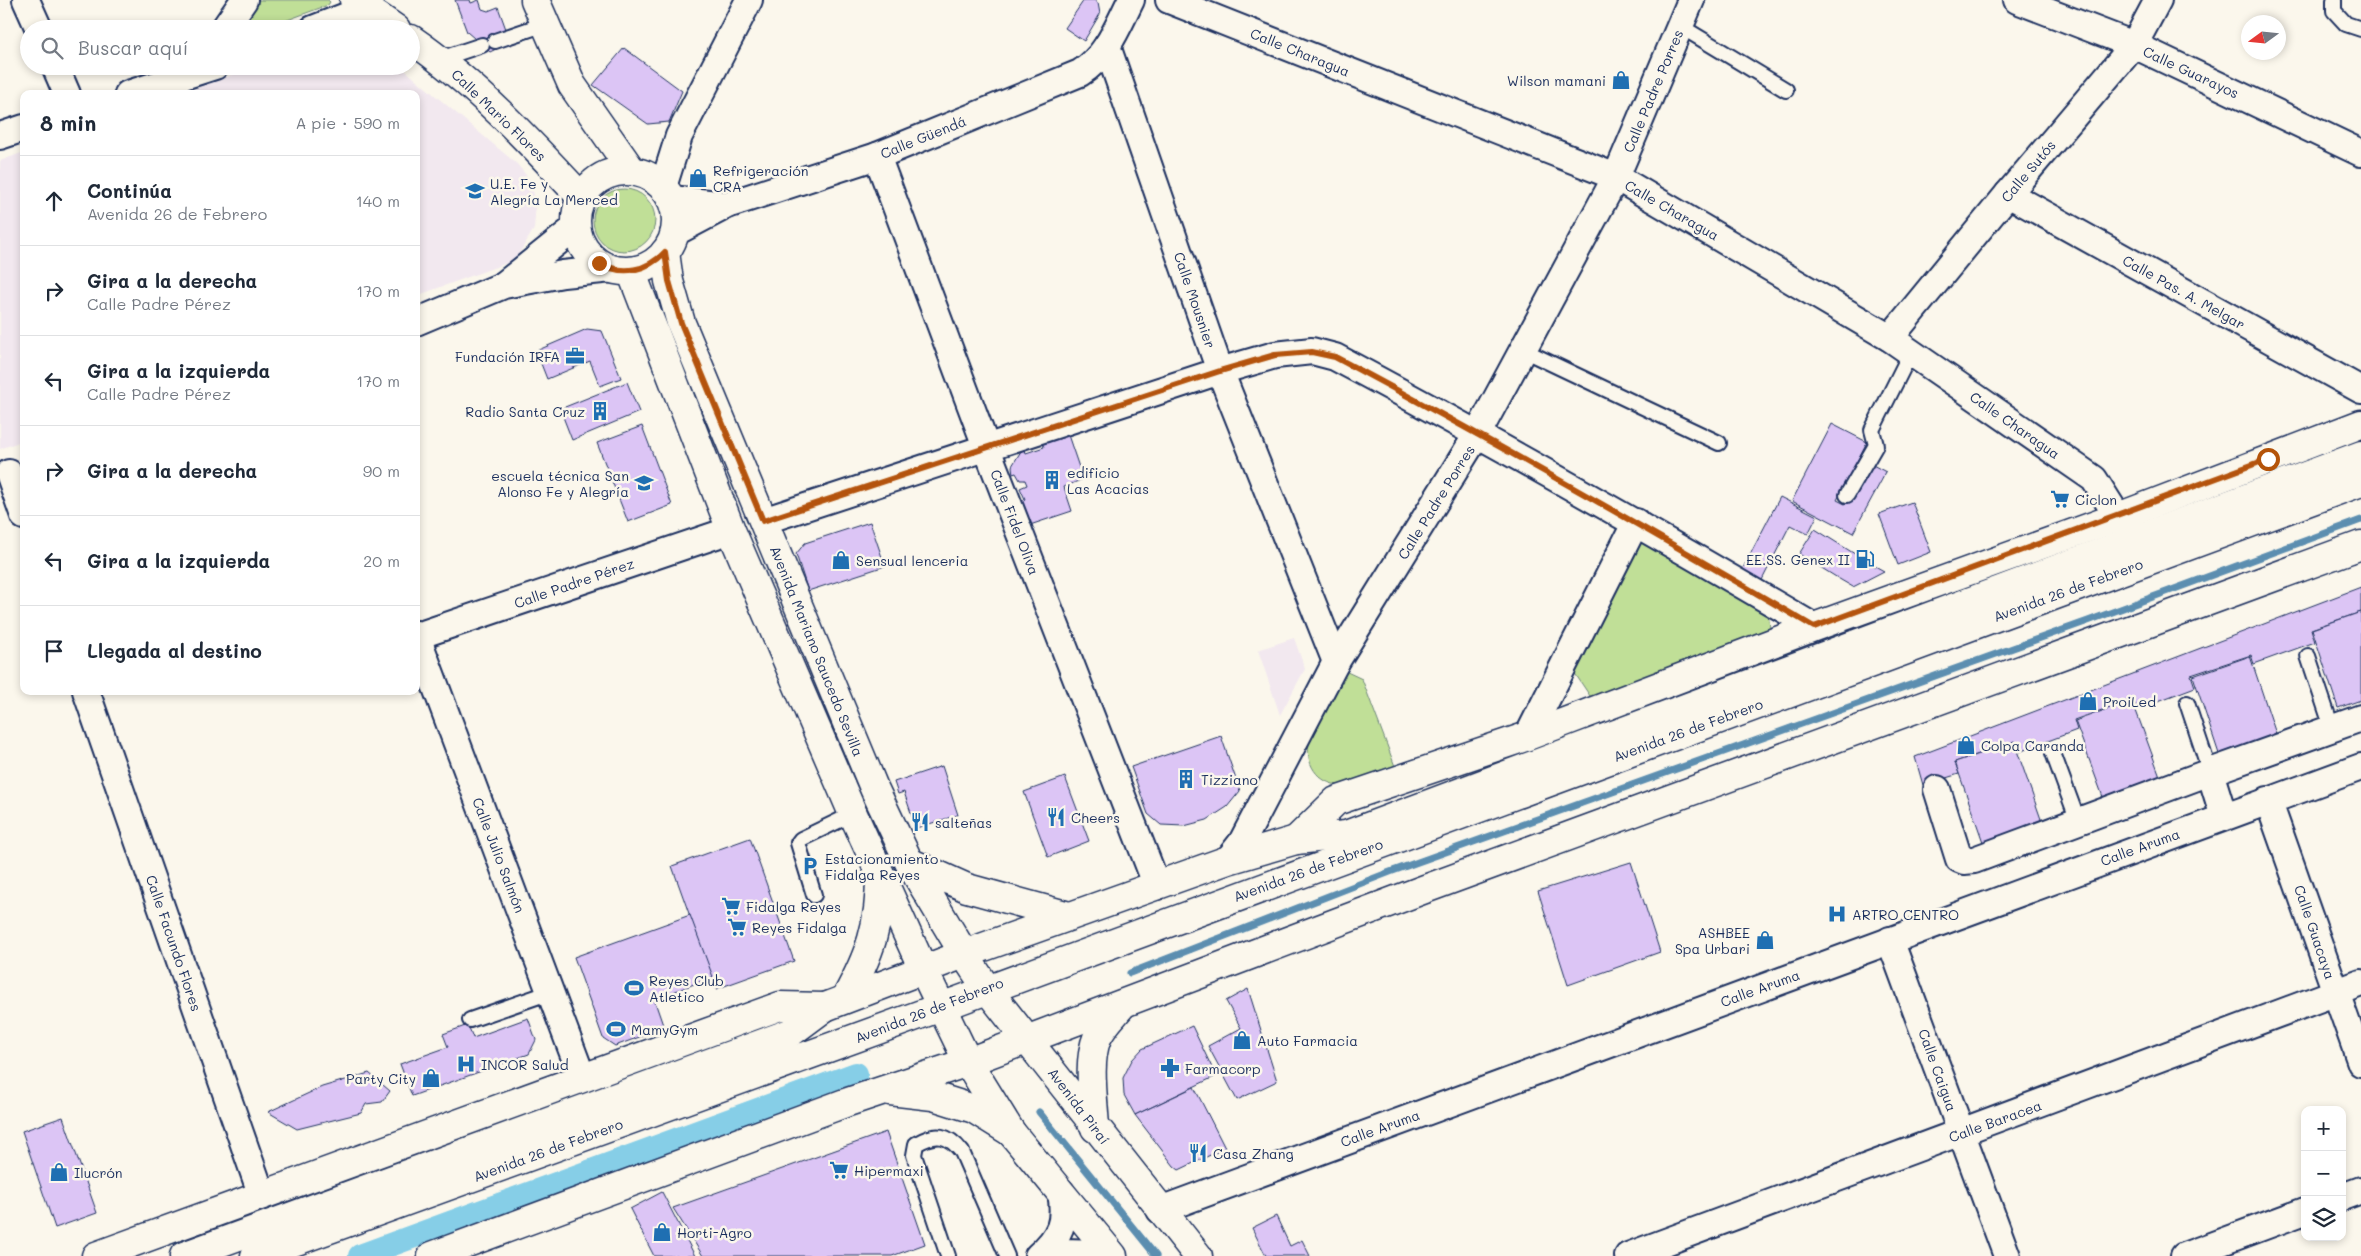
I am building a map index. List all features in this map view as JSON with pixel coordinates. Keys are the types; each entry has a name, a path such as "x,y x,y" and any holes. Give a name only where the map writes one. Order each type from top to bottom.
{"main road":[{"path":"361,4 383,20"},
{"path":"540,12 572,85 653,183 675,212 670,242 653,263 621,270 599,263 588,253 580,241 576,227 576,212 582,198 599,178 615,172 653,183"},
{"name":"Calle Mario Flores","path":"420,45 440,59 531,143 582,198"},
{"name":"Avenida Mariano Saucedo Sevilla","path":"670,242 669,281 681,323 874,788 909,862 964,954"},
{"name":"Avenida Mariano Saucedo Sevilla","path":"621,270 853,814 923,968"},
{"name":"Avenida 26 de Febrero","path":"1296,840 1336,801 1577,718 1814,627 2118,516 2361,424"},
{"path":"2268,459 2359,465"},
{"name":"Avenida 26 de Febrero","path":"184,1256 790,1033 836,1003 923,968 1228,860 1296,840 1346,835 1667,715 2359,465"},
{"name":"Avenida 26 de Febrero","path":"255,1256 941,1007 2359,465"},
{"path":"432,1256 881,1090 968,1062 1425,889 2361,545"},
{"path":"1577,718 1667,715"},
{"path":"909,862 967,888 1069,916"},
{"path":"836,1003 863,967 873,939 880,908 880,875"},
{"name":"Avenida Piraí","path":"964,954 1026,1040 1198,1256"},
{"path":"923,968 968,1062 1011,1132 1114,1256"},
{"name":"Avenida 26 de Febrero","path":"96,1256 780,1006 836,1003"},
{"path":"1095,1128 1093,1064 1096,1039 1104,1026 1124,1004"},
{"path":"881,1090 933,1096 974,1109 1011,1132"}],"street":[{"path":"26,0 35,20"},
{"path":"230,20 244,0"},
{"path":"653,183 749,0"},
{"name":"Calle Güendá","path":"670,242 727,205 877,156 1080,73 1095,63 1107,46 1131,0"},
{"name":"Calle Charagua","path":"1169,0 1616,177 1900,345 2094,479 2118,516"},
{"name":"Calle Padre Porres","path":"1228,860 1242,842 1336,662 1478,433 1523,350 1616,177 1691,0"},
{"name":"Calle Guarayos","path":"2016,0 2134,46 2361,153"},
{"name":"Calle Sutós","path":"1900,345 2008,194 2134,46 2158,0"},
{"path":"330,20 361,4"},
{"name":"Calle Mousnier","path":"1107,46 1220,371 1336,662"},
{"path":"59,75 65,90"},
{"path":"140,90 184,75"},
{"path":"0,136 20,129"},
{"name":"Calle Fidel Oliva","path":"877,156 987,448 1157,886"},
{"name":"Calle Güendá","path":"653,183 727,205"},
{"name":"Calle Pas. A. Melgar","path":"2008,194 2361,390"},
{"path":"504,285 576,227"},
{"path":"420,320 504,285 563,274 621,270"},
{"path":"763,521 1220,371 1275,355 1312,352 1335,357 1478,433 1636,522 1814,627"},
{"path":"11,472 20,502"},
{"path":"1528,736 1636,522"},
{"name":"Calle Padre Pérez","path":"420,634 731,530"},
{"name":"Calle Julio Salmón","path":"420,643 582,1077"},
{"name":"Calle Facundo Flores","path":"87,695 262,1196"},
{"path":"1937,789 1958,859 1964,861 1974,860 2361,718"},
{"name":"Calle Aruma","path":"1160,1210 2361,767"},
{"path":"2210,772 2224,816"},
{"name":"Calle Guacaya","path":"2268,800 2361,1063"},
{"name":"Calle Caigua","path":"1890,940 2007,1256"},
{"name":"Calle Baracea","path":"1628,1256 2361,983"},
{"path":"2346,1196 2361,1190"},
{"path":"1039,1256 1052,1244 1061,1228 1064,1210 1061,1192"},
{"path":"2184,1256 2301,1212"},
{"path":"1039,1256 1058,1252 1079,1252 1101,1256"}],"lane":[{"path":"2334,0 2334,12 2346,24 2361,29"},
{"path":"495,41 540,12"},
{"path":"1680,26 1786,90"},
{"path":"440,59 482,45"},
{"path":"1847,495 1876,444 1872,430 1900,345"},
{"path":"1523,350 1720,443"},
{"path":"2308,656 2332,728"},
{"path":"2187,702 2210,772"},
{"path":"2054,753 2078,821"},
{"path":"814,895 798,843 801,838 853,814"},
{"path":"470,1020 550,992"},
{"path":"948,1256 914,1155 916,1144 927,1138 939,1136 952,1140 962,1152 1007,1256"}],"shaded area":[{"name":"U.E. Fe y Alegría La Merced","path":"231,75 411,75 517,164 530,180 536,202 534,229 515,260 420,295 420,90 192,90"},
{"path":"20,154 20,442 0,449 0,161"},
{"path":"1294,638 1305,669 1280,715 1258,650"}],"green space":[{"path":"252,0 328,0 330,2 328,5 287,20 239,20"},
{"path":"624,189 636,191 646,198 653,208 655,220 653,232 646,242 636,249 624,251 612,249 602,242 595,232 593,220 595,208 602,198 612,191"},
{"path":"1638,535 1768,613 1770,628 1763,634 1592,699 1570,666"},
{"path":"1345,671 1362,679 1396,769 1360,781 1340,785 1325,781 1319,776 1311,764 1308,748 1317,723"}],"building":[{"path":"455,0 470,0 471,3 479,0 482,9 488,11 498,7 507,32 494,37 498,48 490,52 467,32"},
{"path":"1084,0 1094,0 1098,3 1100,14 1084,41 1065,28"},
{"path":"624,48 682,91 669,122 648,124 593,85"},
{"name":"Fundación IRFA","path":"587,329 602,331 621,378 600,386 590,361 547,379 536,351"},
{"name":"Radio Santa Cruz","path":"627,382 639,412 572,440 560,409"},
{"path":"1832,424 1867,442 1837,500 1845,504 1867,462 1886,472 1853,533 1792,501"},
{"path":"642,426 672,505 628,522 597,443"},
{"name":"edificio Las Acacias","path":"1068,435 1083,479 1064,487 1072,511 1030,525 1022,501 1025,499 1020,488 1027,485 1025,480 1020,480 1016,473 1013,474 1012,466 1021,451 1025,450 1026,453 1044,447 1042,443"},
{"path":"1780,497 1817,516 1808,534 1790,525 1760,584 1740,574"},
{"path":"1912,502 1931,552 1898,565 1879,514"},
{"name":"Sensual lenceria","path":"870,522 885,566 808,591 796,554 805,543"},
{"path":"1815,529 1884,571 1853,587 1841,580 1799,554"},
{"path":"2361,587 2361,612 2311,629 2315,642 2254,664 2251,655 2191,675 2195,687 2137,709 2133,699 2074,720 2077,730 2019,752 2015,741 1955,762 1959,774 1923,785 1915,757"},
{"path":"2361,612 2361,700 2338,708 2312,629"},
{"path":"2250,656 2276,734 2219,754 2193,676"},
{"path":"2132,700 2160,776 2103,797 2075,721"},
{"name":"Tizziano","path":"1221,736 1240,791 1227,807 1207,820 1184,826 1161,825 1148,814 1131,767"},
{"path":"2014,742 2042,822 1983,842 1955,762"},
{"path":"942,766 958,815 916,828 904,792 898,794 894,782"},
{"name":"Cheers","path":"1065,777 1089,841 1048,857 1024,792"},
{"name":"Fidalga Reyes","path":"750,838 794,961 716,989 672,866"},
{"path":"1631,862 1660,952 1568,985 1538,891"},
{"name":"Reyes Club Atletico","path":"690,915 713,977 654,999 664,1028 615,1046 603,1038 574,957"},
{"name":"Auto Farmacia","path":"1248,989 1277,1081 1237,1100 1208,1046 1241,1028 1226,1001"},
{"path":"528,1018 536,1040 529,1054 412,1096 400,1064 448,1047 443,1034 468,1025 473,1038"},
{"name":"Farmacorp","path":"1192,1026 1216,1076 1135,1115 1124,1095 1123,1078 1132,1060 1142,1049"},
{"path":"369,1073 390,1091 382,1102 366,1104 361,1113 297,1129 268,1112 322,1087"},
{"path":"1194,1087 1225,1148 1179,1170 1135,1115"},
{"name":"Ilucrón","path":"63,1117 97,1213 55,1228 22,1131"},
{"name":"Hipermaxi","path":"886,1132 925,1244 892,1256 703,1256 673,1208"},
{"name":"Horti-Agro","path":"662,1192 695,1256 654,1256 630,1209"},
{"path":"1276,1216 1290,1246 1302,1240 1310,1256 1266,1256 1252,1228"}],"waterway":[{"path":"1130,973 1390,872 2088,621 2361,520"},
{"path":"360,1256 856,1074"},
{"path":"1039,1112 1156,1256"}],"place":[{"name":"Wilson mamani","path":"1621,80"},
{"name":"Refrigeración CRA","path":"698,178"},
{"name":"U.E. Fe y Alegría La Merced","path":"475,191"},
{"name":"Fundación IRFA","path":"575,356"},
{"name":"Radio Santa Cruz","path":"600,411"},
{"name":"edificio Las Acacias","path":"1052,480"},
{"name":"escuela técnica San Alonso Fe y Alegría","path":"644,483"},
{"name":"Ciclon","path":"2060,499"},
{"name":"EE.SS. Genex II","path":"1865,559"},
{"name":"Sensual lenceria","path":"841,560"},
{"name":"ProiLed","path":"2088,701"},
{"name":"Colpa Caranda","path":"1966,745"},
{"name":"Tizziano","path":"1186,779"},
{"name":"Cheers","path":"1056,817"},
{"name":"salteñas","path":"920,822"},
{"name":"Estacionamiento Fidalga Reyes","path":"810,866"},
{"name":"Fidalga Reyes","path":"731,906"},
{"name":"ARTRO CENTRO","path":"1837,914"},
{"name":"Reyes Fidalga","path":"737,927"},
{"name":"ASHBEE Spa Urbari","path":"1765,940"},
{"name":"Reyes Club Atletico","path":"634,988"},
{"name":"MamyGym","path":"616,1029"},
{"name":"Auto Farmacia","path":"1242,1040"},
{"name":"INCOR Salud","path":"466,1064"},
{"name":"Farmacorp","path":"1170,1068"},
{"name":"Party City","path":"431,1078"},
{"name":"Casa Zhang","path":"1198,1153"},
{"name":"Hipermaxi","path":"839,1170"},
{"name":"Ilucrón","path":"59,1172"},
{"name":"Horti-Agro","path":"662,1232"}],"route":[{"path":"599,263 612,269 631,271 653,263 665,252 669,281 681,323 763,521 1220,371 1275,355 1312,352 1335,357 1478,433 1636,522 1814,627 2268,459"}]}
